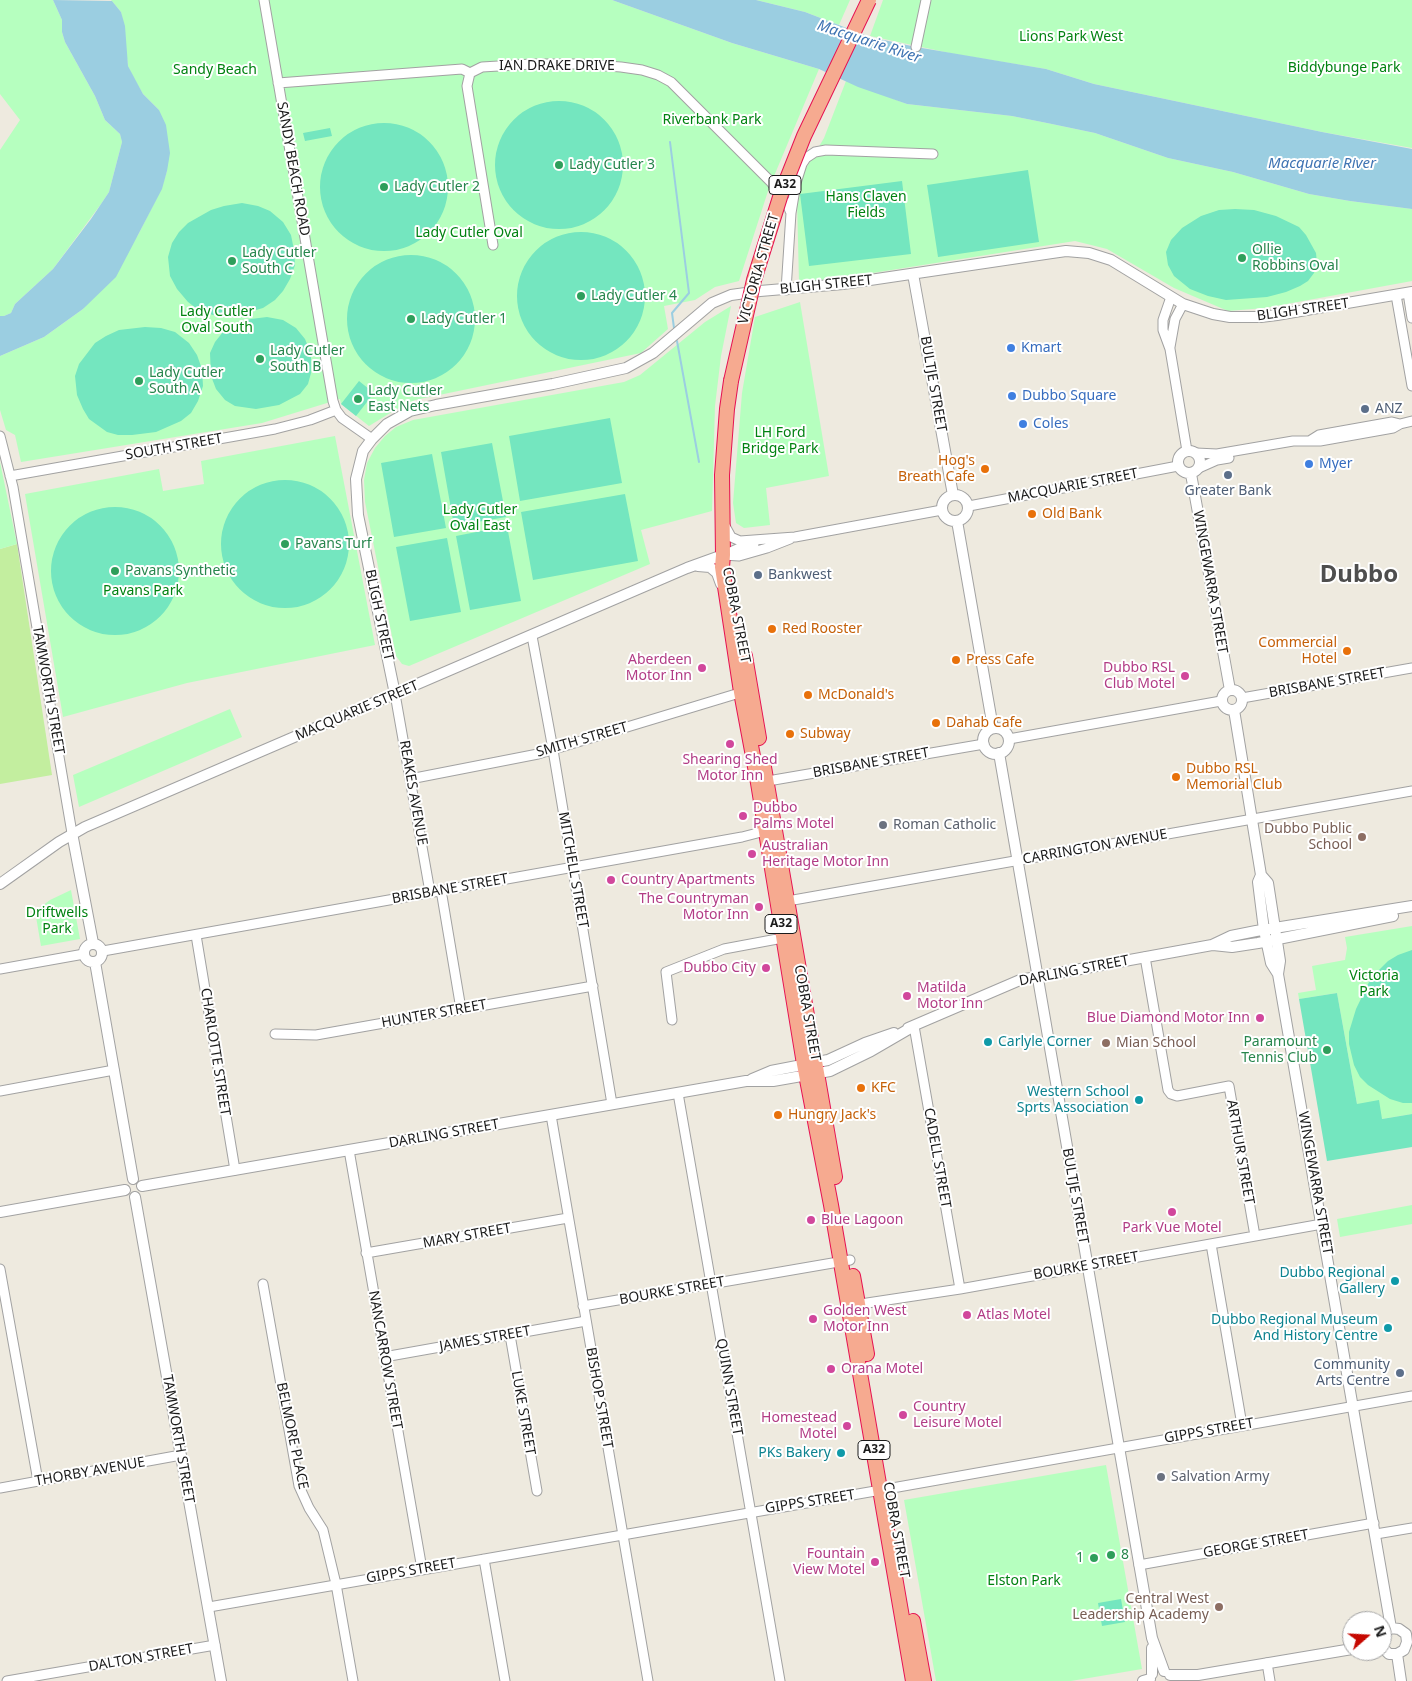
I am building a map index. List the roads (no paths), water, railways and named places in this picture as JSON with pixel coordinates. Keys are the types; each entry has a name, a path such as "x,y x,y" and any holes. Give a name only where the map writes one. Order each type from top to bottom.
{"highway":[{"name":"VICTORIA STREET","path":"723,555 724,443 731,381 762,250 781,194 804,136 869,0"},
{"name":"COBRA STREET","path":"723,555 722,567 726,594 762,782 766,832 782,902 854,1305 885,1490 913,1681"},
{"name":"COBRA STREET","path":"723,555 728,565 746,691"},
{"name":"COBRA STREET","path":"762,782 771,803 782,902"},
{"name":"COBRA STREET","path":"885,1490 924,1681"}],"street":[{"name":"SANDY BEACH ROAD","path":"264,0 331,391 336,410"},
{"path":"916,47 926,0"},
{"name":"IAN DRAKE DRIVE","path":"278,83 452,69 462,69 470,73 476,69 489,66 532,64 579,64 621,67 658,75 671,82 771,182 791,212"},
{"path":"470,73 467,86 493,245"},
{"path":"786,290 791,212 796,183 806,158 815,152 834,150 933,154"},
{"name":"BLIGH STREET","path":"396,694 358,515 356,479 363,451 383,427 398,417 423,408 598,376 626,368 653,354 704,310 721,299 750,292 843,284 1052,253 1089,253 1111,260 1183,304 1213,314 1230,317 1261,317 1410,292"},
{"name":"BULTJE STREET","path":"913,274 953,494"},
{"path":"1410,292 1412,318"},
{"path":"1396,295 1412,386"},
{"path":"1171,297 1163,320 1163,330 1170,349 1192,452 1201,462 1195,471"},
{"path":"1170,349 1175,319 1183,304"},
{"path":"336,410 350,424 372,439"},
{"name":"SOUTH STREET","path":"10,476 275,429 310,420 336,410"},
{"path":"1300,442 1294,446 1217,460 1195,471 1185,473 1178,466 1181,454 1192,452 1217,454 1293,441 1311,440 1320,442 1393,428 1412,421"},
{"name":"TAMWORTH STREET","path":"0,436 10,476 92,943"},
{"name":"MACQUARIE STREET","path":"968,506 1178,466"},
{"name":"WINGEWARRA STREET","path":"1195,471 1230,690"},
{"path":"953,494 965,498 968,506 965,517 957,521 946,517 942,510 946,498 953,494"},
{"name":"MACQUARIE STREET","path":"722,513 728,533 736,540 745,541 795,537 942,510"},
{"path":"957,521 993,728"},
{"name":"MACQUARIE STREET","path":"723,555 739,556 768,548 795,537"},
{"name":"MACQUARIE STREET","path":"0,884 72,834 687,568 738,549 779,538"},
{"path":"687,568 710,567 717,573 726,594"},
{"name":"MITCHELL STREET","path":"532,636 612,1104"},
{"name":"BRISBANE STREET","path":"1242,698 1412,668"},
{"path":"1230,690 1236,690 1242,698 1239,707 1234,710 1224,707 1221,701 1222,695 1230,690"},
{"name":"SMITH STREET","path":"410,779 553,750 746,691"},
{"name":"REAKES AVENUE","path":"396,694 430,892"},
{"path":"1009,739 1221,701"},
{"name":"WINGEWARRA STREET","path":"1234,710 1261,875 1268,883 1276,928 1280,961 1278,974 1388,1611"},
{"path":"993,728 1002,729 1009,739 1005,750 999,753 991,753 984,744 986,732 993,728"},
{"name":"BRISBANE STREET","path":"762,782 984,744"},
{"name":"BULTJE STREET","path":"999,753 1152,1638 1168,1676"},
{"name":"CARRINGTON AVENUE","path":"782,902 1412,791"},
{"path":"766,832 772,825 771,803"},
{"name":"BRISBANE STREET","path":"103,951 766,832"},
{"name":"WINGEWARRA STREET","path":"1261,875 1258,882 1266,942 1271,963 1278,974"},
{"path":"441,890 461,1009"},
{"name":"DARLING STREET","path":"142,1186 746,1081 771,1071 811,1069 830,1071 871,1051 914,1026 1020,980 1212,945 1231,936 1412,906"},
{"name":"DARLING STREET","path":"1212,945 1232,947 1266,942 1412,912"},
{"name":"CHARLOTTE STREET","path":"196,935 235,1170"},
{"path":"672,1020 666,972 724,949 788,937"},
{"path":"92,943 98,944 103,951 102,957 95,962 87,960 84,954 87,946 92,943"},
{"path":"0,969 84,954"},
{"name":"ARTHUR STREET","path":"1145,957 1168,1090 1171,1094 1177,1096 1229,1086 1255,1236"},
{"path":"95,962 132,1179"},
{"name":"HUNTER STREET","path":"275,1034 316,1035 593,986"},
{"name":"CADELL STREET","path":"914,1026 960,1288"},
{"path":"0,1091 114,1070"},
{"name":"QUINN STREET","path":"678,1093 780,1681"},
{"name":"BISHOP STREET","path":"551,1115 648,1681"},
{"name":"NANCARROW STREET","path":"349,1150 422,1569"},
{"path":"132,1179 138,1180 142,1186 140,1194 135,1197 130,1196 125,1190 126,1184 132,1179"},
{"path":"0,1212 125,1190"},
{"name":"TAMWORTH STREET","path":"135,1197 221,1681"},
{"name":"MARY STREET","path":"366,1254 568,1218"},
{"name":"BOURKE STREET","path":"854,1305 1322,1224"},
{"path":"1211,1244 1242,1425"},
{"name":"BOURKE STREET","path":"583,1306 846,1260"},
{"path":"0,1269 38,1481"},
{"name":"BELMORE PLACE","path":"263,1284 299,1486 309,1508 323,1530 336,1584 352,1681"},
{"name":"JAMES STREET","path":"384,1357 586,1321"},
{"name":"LUKE STREET","path":"510,1335 537,1491"},
{"name":"GIPPS STREET","path":"209,1607 885,1490 1412,1396"},
{"name":"THORBY AVENUE","path":"0,1488 181,1455"},
{"name":"GEORGE STREET","path":"1139,1564 1375,1529 1412,1528"},
{"path":"484,1559 505,1681"},
{"path":"1392,1628 1403,1631 1410,1638 1401,1653 1392,1654"},
{"name":"BULTJE STREET","path":"1149,1679 1152,1638"},
{"name":"DALTON STREET","path":"7,1681 215,1646"},
{"path":"1149,1679 1158,1671 1168,1676 1198,1675 1342,1651"},
{"path":"1397,1654 1401,1681"},
{"path":"1267,1663 1270,1681"},
{"path":"1183,1681 1198,1675"}],"water":[{"path":"53,0 112,1 121,12 125,26 128,66 143,94 159,110 166,125 170,153 162,189 116,277 83,309 44,337 0,356 0,316 11,313 15,304 53,269 91,219 109,192 122,142 120,134 105,120 95,96 65,42 62,32 62,20"},
{"name":"Macquarie River","path":"612,0 756,0 805,12 870,37 916,47 1046,69 1094,84 1412,149 1412,209 1309,194 1233,172 1168,158 1095,133 1047,123 1012,116 907,104 858,87 819,69 732,43"}],"waterway":[{"path":"670,142 689,293 672,313 674,328"},
{"path":"677,341 699,462"}],"place":[{"name":"Lady Cutler 3","path":"559,165"},
{"name":"Lady Cutler 2","path":"384,187"},
{"name":"Ollie Robbins Oval","path":"1242,258"},
{"name":"Lady Cutler South C","path":"232,261"},
{"name":"Lady Cutler 4","path":"581,296"},
{"name":"Lady Cutler 1","path":"411,319"},
{"name":"Kmart","path":"1011,348"},
{"name":"Lady Cutler South B","path":"260,359"},
{"name":"Lady Cutler South A","path":"139,381"},
{"name":"Dubbo Square","path":"1012,396"},
{"name":"Lady Cutler East Nets","path":"358,399"},
{"name":"ANZ","path":"1365,409"},
{"name":"Coles","path":"1023,424"},
{"name":"Myer","path":"1309,464"},
{"name":"Hog's Breath Cafe","path":"985,469"},
{"name":"Greater Bank","path":"1228,475"},
{"name":"Old Bank","path":"1032,514"},
{"name":"Pavans Turf","path":"285,544"},
{"name":"Pavans Synthetic","path":"115,571"},
{"name":"Bankwest","path":"758,575"},
{"name":"Red Rooster","path":"772,629"},
{"name":"Commercial Hotel","path":"1347,651"},
{"name":"Press Cafe","path":"956,660"},
{"name":"Aberdeen Motor Inn","path":"702,668"},
{"name":"Dubbo RSL Club Motel","path":"1185,676"},
{"name":"McDonald's","path":"808,695"},
{"name":"Dahab Cafe","path":"936,723"},
{"name":"Subway","path":"790,734"},
{"name":"Shearing Shed Motor Inn","path":"730,744"},
{"name":"Dubbo RSL Memorial Club","path":"1176,777"},
{"name":"Dubbo Palms Motel","path":"743,816"},
{"name":"Roman Catholic","path":"883,825"},
{"name":"Dubbo Public School","path":"1362,837"},
{"name":"Australian Heritage Motor Inn","path":"752,854"},
{"name":"Country Apartments","path":"611,880"},
{"name":"The Countryman Motor Inn","path":"759,907"},
{"name":"Dubbo City","path":"766,968"},
{"name":"Matilda Motor Inn","path":"907,996"},
{"name":"Blue Diamond Motor Inn","path":"1260,1018"},
{"name":"Carlyle Corner","path":"988,1042"},
{"name":"Mian School","path":"1106,1043"},
{"name":"Paramount Tennis Club","path":"1327,1050"},
{"name":"KFC","path":"861,1088"},
{"name":"Western School Sprts Association","path":"1139,1100"},
{"name":"Hungry Jack's","path":"778,1115"},
{"name":"Park Vue Motel","path":"1172,1212"},
{"name":"Blue Lagoon","path":"811,1220"},
{"name":"Dubbo Regional Gallery","path":"1395,1281"},
{"name":"Atlas Motel","path":"967,1315"},
{"name":"Golden West Motor Inn","path":"813,1319"},
{"name":"Dubbo Regional Museum And History Centre","path":"1388,1328"},
{"name":"Orana Motel","path":"831,1369"},
{"name":"Community Arts Centre","path":"1400,1373"},
{"name":"Country Leisure Motel","path":"903,1415"},
{"name":"Homestead Motel","path":"847,1426"},
{"name":"PKs Bakery","path":"841,1453"},
{"name":"Salvation Army","path":"1161,1477"},
{"name":"8","path":"1111,1555"},
{"name":"1","path":"1094,1558"},
{"name":"Fountain View Motel","path":"875,1562"},
{"name":"Central West Leadership Academy","path":"1219,1607"}],"district":[{"name":"Dubbo","path":"1359,575"}],"park label":[{"name":"Lions Park West","path":"1071,37"},
{"name":"Biddybunge Park","path":"1344,68"},
{"name":"Sandy Beach","path":"215,70"},
{"name":"Riverbank Park","path":"712,120"},
{"name":"Hans Claven Fields","path":"866,206"},
{"name":"Lady Cutler Oval","path":"469,233"},
{"name":"Lady Cutler Oval South","path":"217,320"},
{"name":"LH Ford Bridge Park","path":"780,442"},
{"name":"Lady Cutler Oval East","path":"480,518"},
{"name":"Pavans Park","path":"143,591"},
{"name":"Driftwells Park","path":"57,922"},
{"name":"Victoria Park","path":"1374,984"},
{"name":"Elston Park","path":"1024,1581"}]}
